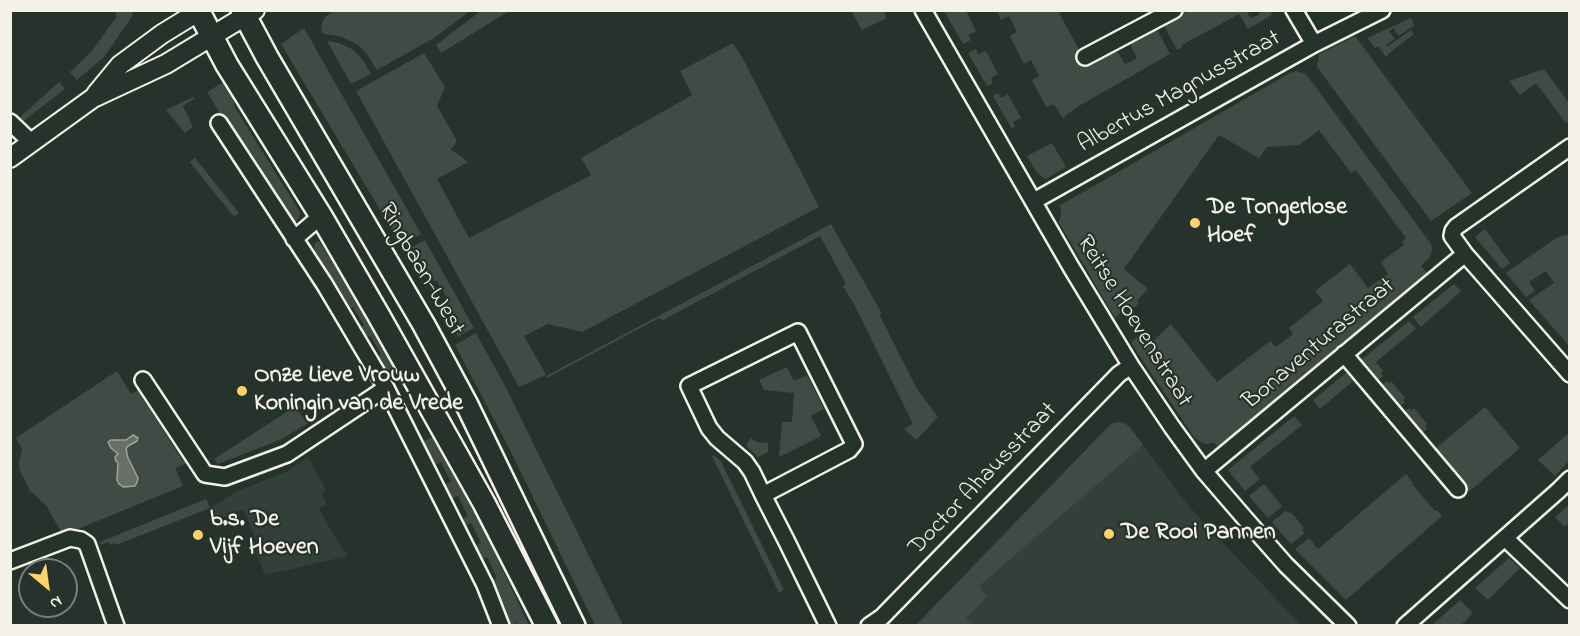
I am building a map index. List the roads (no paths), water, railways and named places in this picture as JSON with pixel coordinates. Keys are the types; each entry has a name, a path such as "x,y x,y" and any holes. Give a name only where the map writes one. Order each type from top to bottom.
{"main road":[{"path":"199,11 251,105 321,216 484,503 546,626"},
{"name":"Ringbaan-West","path":"247,12 267,57 424,325 472,415 574,626"}],"street":[{"name":"Reitse Hoevenstraat","path":"923,10 1071,267 1131,366 1172,427 1204,471 1286,565 1348,626"},
{"path":"1085,57 1174,10"},
{"path":"1294,10 1314,44"},
{"name":"Albertus Magnusstraat","path":"1034,201 1314,44 1382,10"},
{"path":"93,98 120,65 162,34 199,11"},
{"path":"10,158 93,98 166,64 247,12"},
{"path":"10,122 31,142"},
{"path":"219,123 325,285 386,388 485,585 501,626"},
{"path":"1569,147 1456,227 1452,236 1569,374"},
{"path":"294,239 321,216"},
{"name":"Bonaventurastraat","path":"1204,471 1465,254"},
{"path":"763,495 849,450 854,444 798,332 689,386 709,428 745,462 752,472 763,495 828,626"},
{"path":"1344,354 1458,489"},
{"name":"Doctor Ahausstraat","path":"869,626 882,617 1119,374 1131,366"},
{"path":"143,380 205,474 225,477 287,454 386,388"},
{"path":"1405,626 1569,479"},
{"path":"10,561 70,538 81,540 87,544 116,626"},
{"path":"1505,538 1569,600"}],"place":[{"name":"De Tongerlose Hoef","path":"1195,223"},
{"name":"Onze Lieve Vrouw Koningin van de Vrede","path":"242,391"},
{"name":"De Rooi Pannen","path":"1109,534"},
{"name":"b.s. De Vijf Hoeven","path":"198,535"}]}
